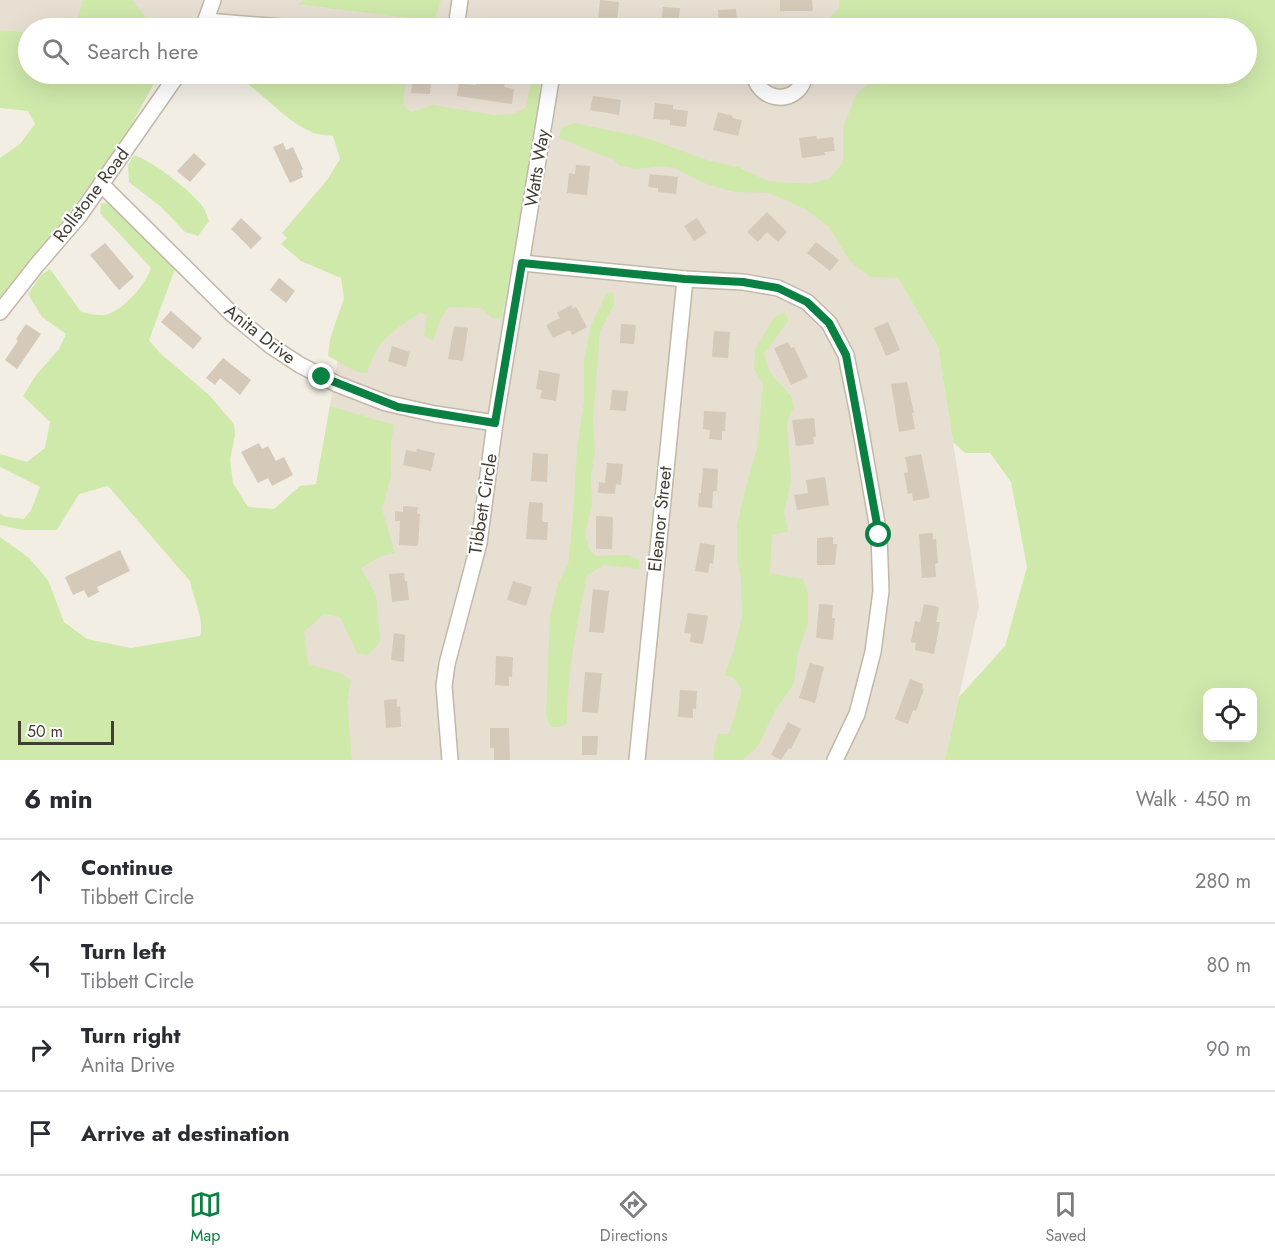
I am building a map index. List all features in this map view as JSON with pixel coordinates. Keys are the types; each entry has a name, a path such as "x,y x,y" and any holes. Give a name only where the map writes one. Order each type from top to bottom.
{"street":[{"path":"207,18 213,0"},
{"path":"457,18 460,0"},
{"name":"Rollstone Road","path":"0,312 79,216 172,84"},
{"name":"Watts Way","path":"522,263 550,84"},
{"path":"758,84 765,93 780,98 795,92 802,84"},
{"name":"Anita Drive","path":"101,184 232,314 266,342 300,365 337,384 398,407 495,423"},
{"path":"522,263 685,279 743,282 778,288 807,302 829,323 846,355 879,535 881,591 873,652 857,714 835,760"},
{"name":"Tibbett Circle","path":"450,760 444,686 447,664 479,543 487,497 495,423 522,263"},
{"name":"Eleanor Street","path":"637,760 685,279"}],"shaded area":[{"path":"0,0 908,0 905,18 18,18 18,31 0,30"},
{"path":"386,84 897,84 875,238 938,347 979,606 945,760 328,760 285,662"}],"green space":[{"path":"83,0 132,0 148,18 78,18"},
{"path":"304,0 441,0 435,18 408,18 297,4"},
{"path":"839,0 1275,0 1275,760 945,760 959,697 1005,646 1027,567 1011,482 990,453 965,453 953,442 938,347 898,278 870,277 850,261 829,227 805,209 769,193 734,192 704,183 675,168 663,166 636,169 621,166 614,160 559,138 561,128 575,123 646,138 707,160 738,167 768,181 810,184 830,178 843,163 843,127 856,95 868,84 1257,84 1257,18 830,18 839,8"},
{"path":"0,30 18,31 18,84 154,84 125,137 69,213 0,299 0,158 20,144 35,124 28,111 0,108"},
{"path":"247,84 405,84 403,105 411,112 433,105 494,115 514,114 526,107 531,84 540,84 541,98 502,317 494,319 481,308 449,307 440,320 433,341 424,336 427,315 420,313 387,337 371,361 367,373 357,372 328,356 330,339 344,298 341,278 301,261 281,244 287,238 282,233 327,180 340,159 333,136 316,134 303,128"},
{"path":"134,155 151,163 171,177 203,207 209,221 198,236 185,232 160,206 129,182 128,165"},
{"path":"101,203 111,204 175,269 149,340 160,353 209,395 234,424 235,435 230,460 233,483 248,507 274,509 300,486 316,484 330,406 394,425 391,443 391,476 382,509 395,553 381,556 361,568 376,595 380,642 368,655 357,653 340,617 324,614 304,632 308,664 340,673 351,680 347,703 352,760 0,760 0,537 29,558 48,580 64,622 87,639 131,648 200,636 200,616 190,581 108,486 79,494 57,530 23,530 0,525 0,514 24,519 31,510 40,487 0,467 0,454 27,462 45,448 50,422 23,396 36,375 59,349 66,334 42,317 28,294 41,275 50,269 81,312 105,315 119,308 133,296 151,268 100,213"},
{"path":"613,292 614,304 600,331 593,421 595,452 591,476 592,506 585,533 589,549 595,556 628,555 640,560 639,569 604,565 587,575 571,667 567,723 561,727 551,727 546,716 550,616 558,584 568,565 577,448 584,402 584,360 591,325 607,293"},
{"path":"785,312 788,321 764,354 771,374 791,396 794,407 787,422 791,482 784,513 788,532 772,535 770,573 803,579 808,594 808,623 798,653 794,683 775,711 758,746 743,760 714,760 714,748 718,734 729,734 742,690 734,678 724,675 734,650 742,616 737,525 757,449 763,385 754,369 755,350 774,317"}],"building":[{"path":"600,0 619,2 617,18 598,18"},
{"path":"780,0 812,0 813,11 780,11"},
{"path":"663,7 680,8 679,18 662,18"},
{"path":"736,9 737,18 719,18 718,10"},
{"path":"412,84 431,84 430,94 411,93"},
{"path":"459,84 505,84 504,87 514,89 512,104 457,96"},
{"path":"593,96 621,100 619,115 590,110"},
{"path":"655,103 673,105 673,109 688,111 686,127 670,125 670,120 653,119"},
{"path":"718,112 742,120 738,136 713,130"},
{"path":"816,136 817,139 833,137 835,151 824,152 825,155 802,158 799,138"},
{"path":"283,143 286,150 293,147 303,169 301,171 303,177 290,183 273,147"},
{"path":"194,153 206,164 190,182 177,171"},
{"path":"576,165 590,166 587,195 567,193 569,173 575,174"},
{"path":"650,174 678,177 676,194 658,192 658,188 648,187"},
{"path":"767,212 787,232 778,242 767,232 758,242 747,232"},
{"path":"241,218 262,238 251,249 231,229"},
{"path":"697,218 707,233 694,241 684,226"},
{"path":"816,242 839,260 830,271 807,253"},
{"path":"105,243 134,277 119,290 90,255"},
{"path":"279,278 295,291 286,303 270,290"},
{"path":"571,305 573,309 576,307 587,327 572,335 570,330 553,338 546,325 560,318 557,313"},
{"path":"171,311 202,338 193,349 161,322"},
{"path":"888,322 900,350 886,356 874,328"},
{"path":"26,324 41,334 17,369 5,360"},
{"path":"621,324 636,325 634,344 620,343"},
{"path":"454,326 468,328 463,361 448,359"},
{"path":"714,331 730,332 728,358 712,357"},
{"path":"788,342 791,348 794,347 808,377 791,385 774,348"},
{"path":"392,346 410,352 406,367 388,361"},
{"path":"223,358 251,380 240,395 220,378 215,385 206,378"},
{"path":"539,370 560,374 556,401 540,398 542,390 536,389"},
{"path":"907,382 915,429 899,432 891,384"},
{"path":"612,390 628,391 626,411 610,410"},
{"path":"704,411 726,412 722,440 709,439 710,430 703,429"},
{"path":"814,418 816,437 813,437 814,444 796,446 792,420"},
{"path":"259,443 262,449 268,446 276,461 284,457 293,475 272,486 268,478 258,483 241,452"},
{"path":"417,449 435,453 431,471 403,465 406,450 416,452"},
{"path":"533,453 548,454 547,482 531,481"},
{"path":"921,454 930,498 913,501 912,493 908,494 904,473 908,472 905,457"},
{"path":"607,463 623,464 621,485 616,484 615,494 598,493 599,482 605,483"},
{"path":"703,468 718,469 717,491 713,491 712,508 698,507"},
{"path":"825,477 829,505 797,510 794,495 808,493 806,480"},
{"path":"529,502 543,503 542,522 548,522 547,540 526,539"},
{"path":"403,506 418,507 417,514 420,514 418,546 399,545 400,521 395,521 395,511 403,512"},
{"path":"596,516 613,517 612,549 596,549"},
{"path":"933,533 933,539 936,539 938,563 935,564 936,577 922,578 919,534"},
{"path":"833,537 833,544 837,544 835,565 817,565 817,538"},
{"path":"700,543 715,545 713,564 710,563 708,573 695,571"},
{"path":"120,550 130,571 97,587 99,592 88,598 84,590 73,595 65,577"},
{"path":"404,573 409,600 392,602 389,574"},
{"path":"513,581 532,587 526,606 507,600"},
{"path":"593,589 609,591 604,633 589,632"},
{"path":"819,604 833,605 832,618 835,618 833,640 816,638"},
{"path":"924,604 939,607 936,622 940,622 934,654 915,650 916,643 911,642 915,621 920,622"},
{"path":"688,613 708,616 703,644 690,642 691,634 684,633"},
{"path":"394,633 405,635 404,662 391,660"},
{"path":"496,656 513,657 509,686 495,685"},
{"path":"810,663 824,667 815,703 799,698"},
{"path":"585,672 602,673 598,713 582,712"},
{"path":"910,679 923,684 924,689 916,711 913,710 908,724 895,719"},
{"path":"680,690 697,691 693,718 678,717"},
{"path":"397,699 397,707 400,706 401,727 386,728 384,700"},
{"path":"788,722 801,729 791,749 789,748 781,760 771,755"},
{"path":"490,728 509,728 510,760 494,760 494,748 490,748"},
{"path":"582,736 598,736 597,755 582,755"}],"route":[{"path":"322,377 398,407 495,423 522,263 685,279 743,282 778,288 807,302 829,323 846,355 879,535"}]}
